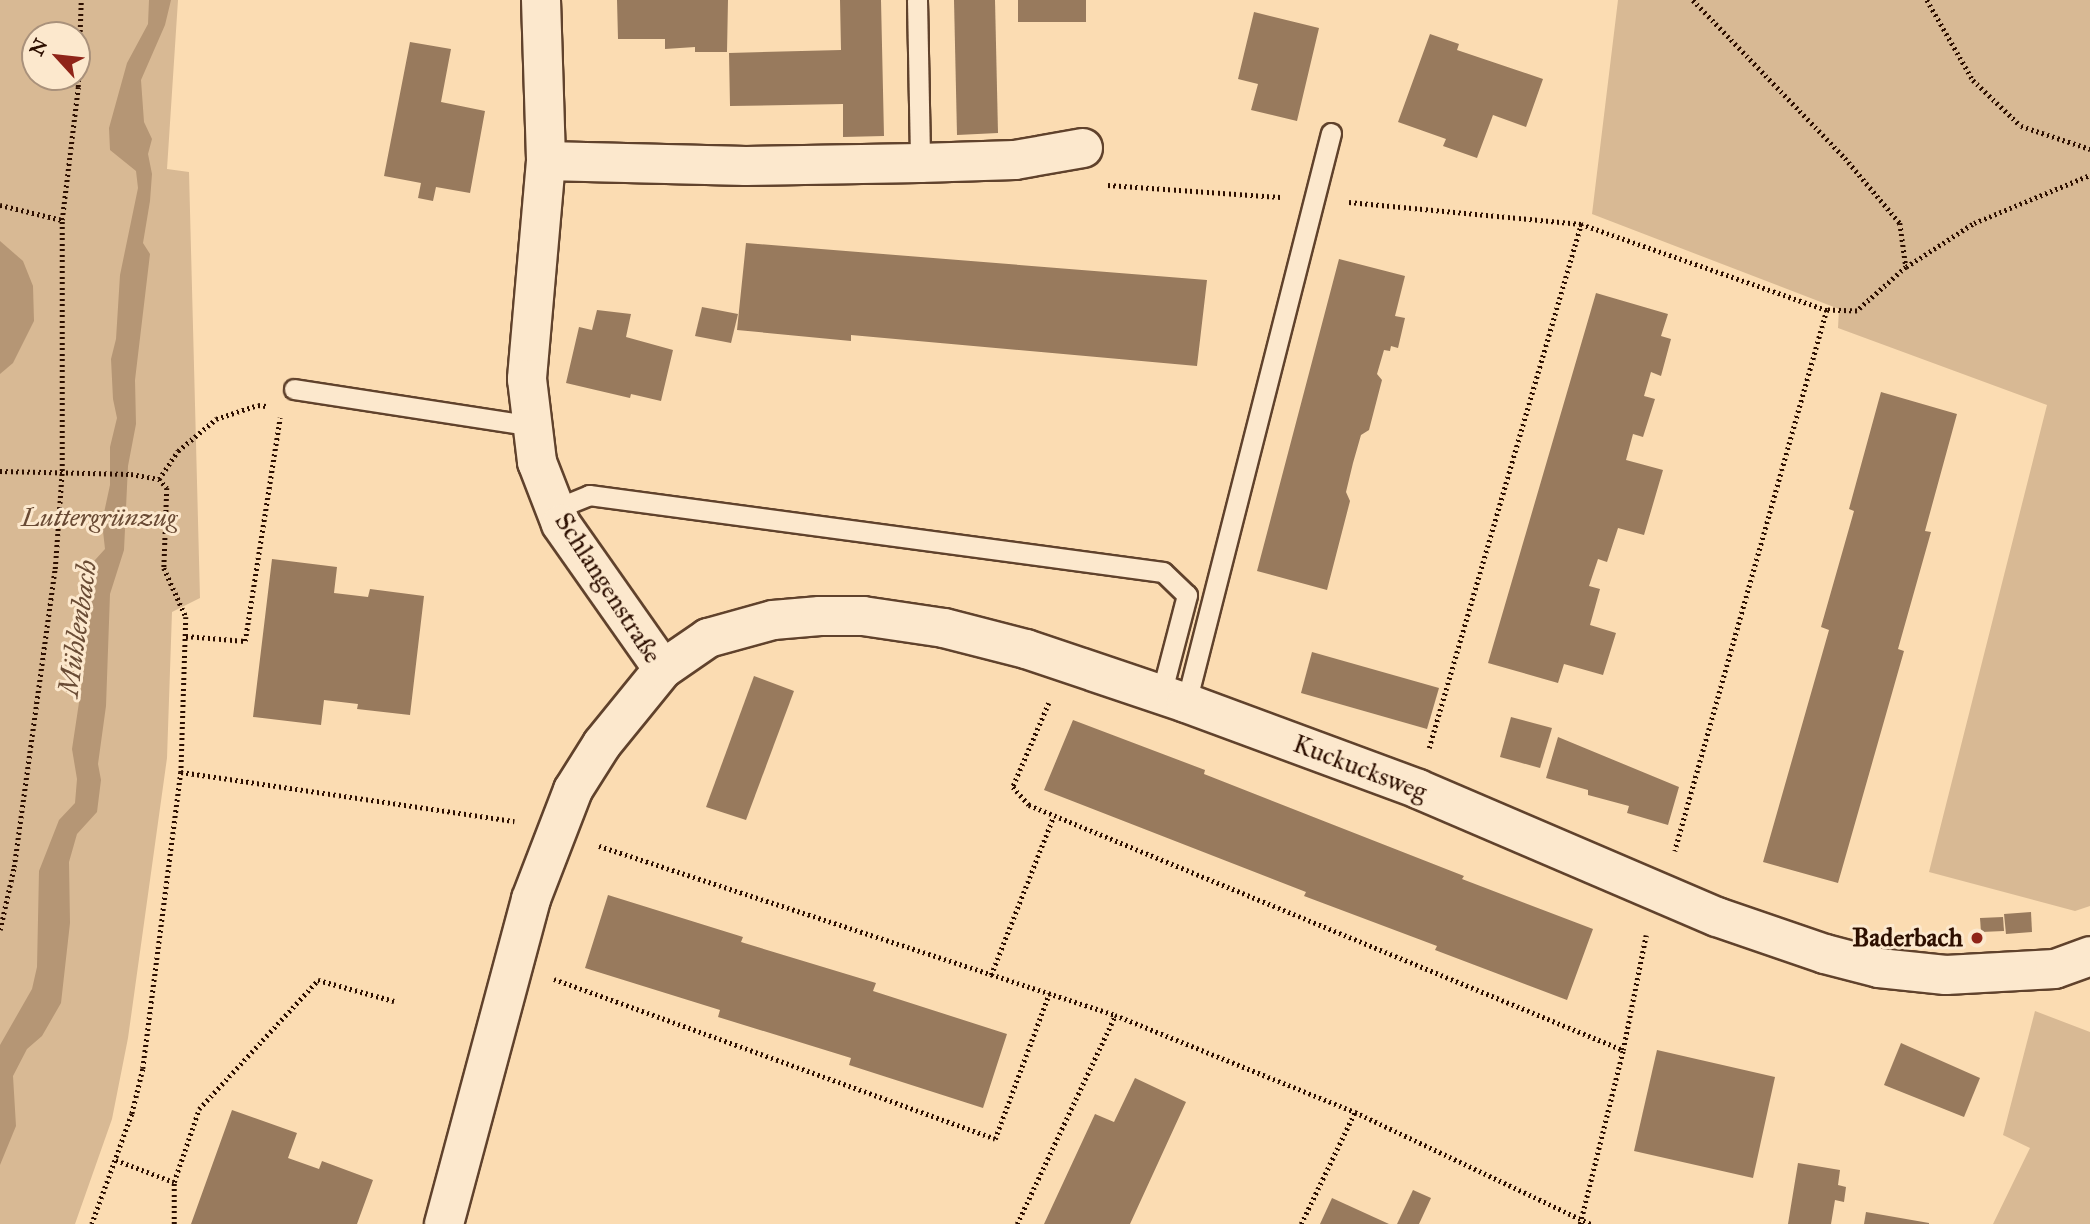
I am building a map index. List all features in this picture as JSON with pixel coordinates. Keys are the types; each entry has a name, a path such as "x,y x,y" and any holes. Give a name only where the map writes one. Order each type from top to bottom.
{"street":[{"name":"Schlangenstraße","path":"444,1224 513,964 555,832 573,790 601,744 663,668 561,524 537,462 527,379 546,161 541,0"},
{"path":"546,161 747,166 920,163 1015,160 1083,148"},
{"name":"Kuckucksweg","path":"663,668 708,638 737,628 820,615 863,616 944,628 1026,649 1174,699 1418,789 1782,941 1880,968 1946,975 2072,974 2090,956"}],"lane":[{"path":"917,0 920,163"},
{"path":"1174,699 1331,133"},
{"path":"294,389 533,426"},
{"path":"555,509 589,495 1163,572 1187,595 1174,699"}],"path":[{"path":"0,930 16,854 55,569 62,471 62,220 78,87 81,0"},
{"path":"1693,0 1845,158 1900,223 1906,267"},
{"path":"1927,0 1973,80 2021,126 2090,149"},
{"path":"1083,148 1098,184 1313,199 1581,225 1827,310 1857,311 1906,267 1974,223 2090,175"},
{"path":"0,205 62,220"},
{"path":"1418,789 1581,225"},
{"path":"1580,1224 1623,1050 1646,934 1664,894 1827,310"},
{"path":"159,479 178,451 216,419 258,405 273,407 294,389"},
{"path":"185,636 245,641 277,424 294,389"},
{"path":"0,471 131,474 159,479 167,488 164,568 186,617 181,772 143,1069 116,1160 92,1224"},
{"path":"1068,663 1013,788 1029,805 1053,818 1623,1050"},
{"path":"181,772 521,823 555,832 1115,1015 1355,1112 1591,1224"},
{"path":"991,975 1053,818"},
{"path":"513,964 995,1139 1049,994"},
{"path":"174,1224 174,1182 199,1109 318,980 394,1001"},
{"path":"1017,1224 1115,1015"},
{"path":"1301,1224 1355,1112"},
{"path":"116,1160 174,1182"}],"green space":[{"name":"Luttergrünzug","path":"0,0 178,0 167,169 189,172 200,598 172,612 167,758 128,1038 112,1119 75,1224 0,1224"},
{"path":"1618,0 2090,0 2090,906 2075,911 1929,872 2047,405 1838,328 1839,309 1592,214"},
{"path":"2035,1011 2090,1032 2090,1224 1993,1224 2030,1148 2003,1135"}],"shaded area":[{"path":"149,0 171,0 165,25 141,80 144,122 152,139 148,154 152,174 150,201 143,243 150,254 135,380 136,424 128,466 124,550 110,594 106,706 98,764 101,780 97,812 77,834 69,862 70,923 61,1003 42,1036 27,1049 13,1076 16,1126 0,1165 0,1045 32,989 37,967 39,871 59,820 75,803 77,779 72,749 86,656 85,571 105,549 102,522 110,485 110,447 117,418 111,359 116,339 120,275 138,188 136,171 110,150 109,128 127,63 148,24"},
{"path":"0,241 23,261 33,286 34,321 13,363 0,374"}],"building":[{"path":"617,0 728,0 727,52 695,52 695,47 665,49 665,39 618,39"},
{"path":"840,0 881,0 884,136 843,137 843,104 730,106 729,53 841,50"},
{"path":"954,0 995,0 998,133 957,135"},
{"path":"1018,0 1086,0 1086,22 1018,22"},
{"path":"1254,12 1319,28 1297,121 1251,110 1258,84 1238,79"},
{"path":"1430,34 1459,44 1457,50 1543,79 1526,127 1493,115 1477,158 1443,146 1446,139 1398,122"},
{"path":"410,42 451,49 441,102 485,111 470,193 436,187 433,201 418,198 421,183 384,176"},
{"path":"746,243 1207,280 1197,366 851,335 851,341 737,330"},
{"path":"1339,259 1405,276 1395,316 1405,318 1398,348 1391,346 1390,351 1384,350 1377,374 1382,380 1369,430 1361,435 1353,463 1346,492 1350,501 1327,590 1257,571"},
{"path":"1596,293 1668,314 1661,336 1671,339 1661,376 1651,372 1644,396 1655,399 1643,437 1633,434 1626,460 1663,470 1644,535 1618,528 1607,562 1598,559 1589,586 1600,589 1590,625 1616,633 1603,675 1564,664 1558,683 1488,663"},
{"path":"702,307 738,314 731,343 695,336"},
{"path":"597,310 631,314 626,337 673,350 661,401 631,394 630,398 566,383 579,327 592,330"},
{"path":"1881,392 1957,414 1925,531 1931,532 1898,649 1904,651 1838,883 1763,862 1829,630 1821,627 1854,511 1849,509"},
{"path":"272,559 337,567 334,593 368,597 370,589 424,596 410,715 357,709 358,704 324,700 321,725 253,717"},
{"path":"1312,652 1439,688 1427,729 1301,693"},
{"path":"754,676 794,691 746,820 706,807"},
{"path":"1511,717 1552,728 1540,768 1500,757"},
{"path":"1073,720 1205,770 1204,774 1593,929 1567,1000 1435,950 1437,946 1304,896 1306,892 1044,790"},
{"path":"1558,737 1679,787 1668,825 1627,813 1629,806 1588,795 1588,790 1546,778"},
{"path":"608,895 743,937 741,942 876,983 873,991 1007,1034 983,1108 849,1065 851,1058 718,1017 720,1010 585,968"},
{"path":"2031,912 2032,932 2006,934 2004,914"},
{"path":"2003,917 2004,931 1981,932 1980,918"},
{"path":"1901,1043 1980,1078 1964,1117 1884,1085"},
{"path":"1657,1050 1775,1077 1753,1178 1634,1151"},
{"path":"1135,1078 1186,1102 1130,1224 1044,1224 1095,1114 1114,1122"},
{"path":"232,1110 297,1133 288,1158 319,1169 322,1161 373,1180 357,1224 191,1224"},
{"path":"1798,1163 1840,1170 1838,1185 1846,1187 1844,1202 1835,1200 1831,1224 1788,1224"},
{"path":"1413,1190 1431,1198 1419,1224 1397,1224"},
{"path":"1332,1198 1389,1224 1320,1224"},
{"path":"1866,1212 1929,1223 1929,1224 1864,1224"}],"place":[{"name":"Baderbach","path":"1977,938"}],"water label":[{"name":"Mühlenbach","path":"78,628"}]}
